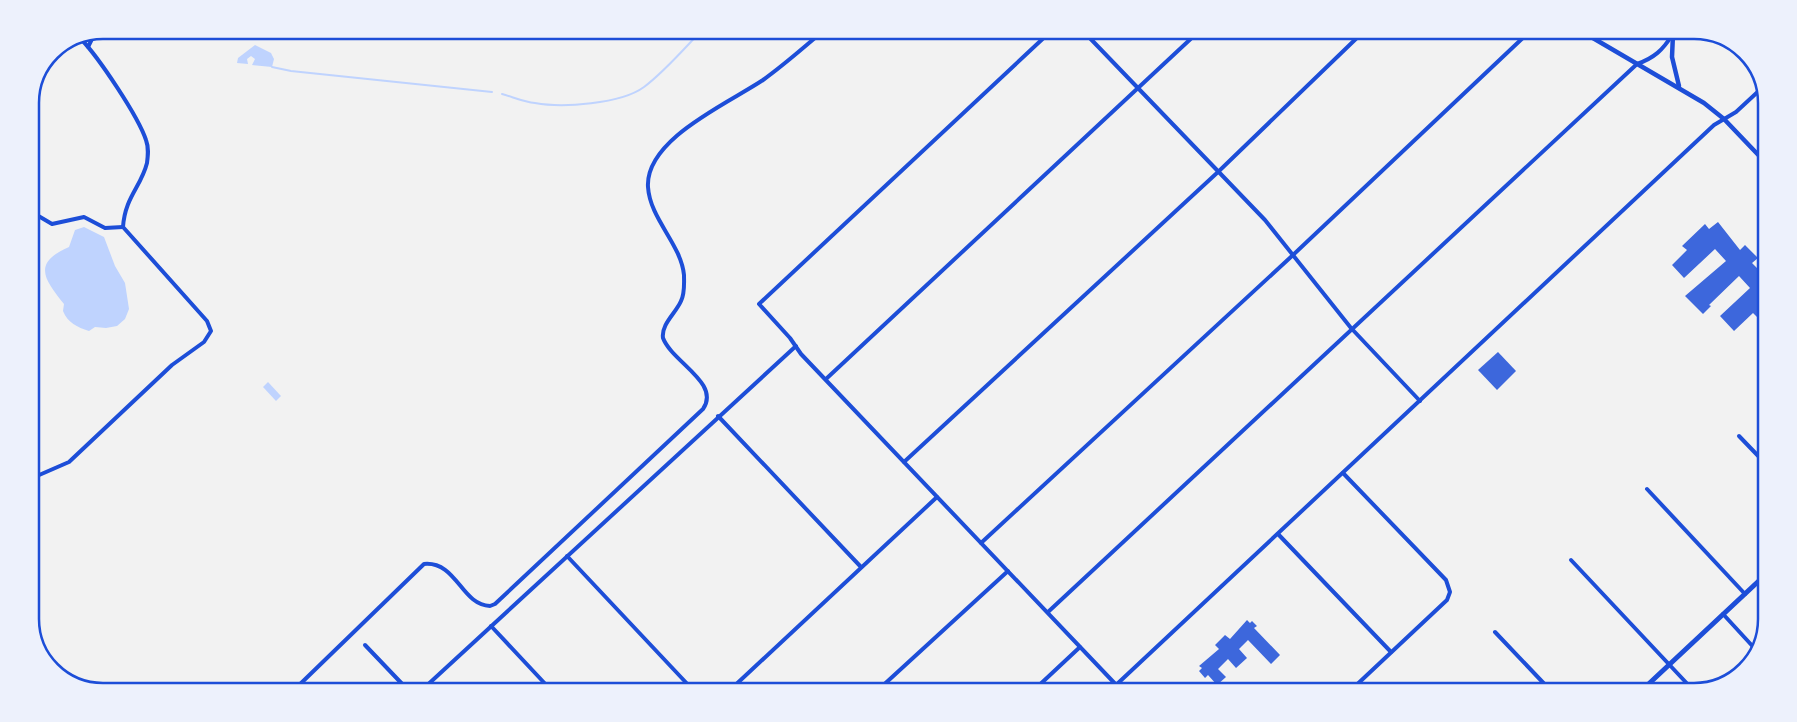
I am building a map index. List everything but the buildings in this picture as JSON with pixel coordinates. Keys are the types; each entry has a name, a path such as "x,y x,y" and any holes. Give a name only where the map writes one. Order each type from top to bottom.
{"main road":[{"path":"1649,683 1758,582"}],"street":[{"path":"300,683 424,564 433,563 445,569 478,604 490,606 495,604 703,409 708,399 706,388 670,349 663,338 664,328 684,295 684,272 652,203 648,186 650,172 658,155 678,135 763,79 813,39"},
{"path":"1043,39 759,304 826,380 1115,683"},
{"path":"1091,39 1265,220 1351,328 1420,401"},
{"path":"826,380 1190,39"},
{"path":"904,462 1218,172 1356,39"},
{"path":"981,543 1293,255 1522,39"},
{"path":"1594,39 1680,87 1724,119 1758,155"},
{"path":"1048,612 1351,328 1637,64 1654,56 1669,39"},
{"path":"1672,39 1673,64 1680,87"},
{"path":"88,47 92,40"},
{"path":"39,475 69,462 172,365 204,342 210,335 210,326 207,321 123,227 126,205 146,166 148,147 146,138 128,106 84,42"},
{"path":"1117,683 1714,125 1736,112 1757,93"},
{"path":"39,216 52,224 84,217 105,228 123,227"},
{"path":"429,683 796,346"},
{"path":"718,416 861,567"},
{"path":"1739,436 1758,456"},
{"path":"1343,473 1446,580 1449,588 1447,600 1358,683"},
{"path":"1647,489 1745,594"},
{"path":"737,683 937,497"},
{"path":"1278,534 1391,652"},
{"path":"567,556 686,683"},
{"path":"1571,560 1687,683"},
{"path":"886,683 1008,571"},
{"path":"1723,614 1752,646"},
{"path":"491,626 544,683"},
{"path":"1495,632 1543,683"},
{"path":"365,646 401,683"},
{"path":"1043,683 1080,647"}],"water":[{"path":"255,45 271,53 274,59 272,67 252,65 255,59 251,56 247,59 248,64 237,63 238,58"},
{"path":"84,227 104,237 115,266 125,283 129,309 125,319 117,326 95,327 89,331 73,324 67,319 63,311 64,304 47,279 46,265 50,259 69,247 75,230"},
{"path":"268,382 281,396 276,401 263,387"}],"waterway":[{"path":"502,94 523,101 560,105 607,101 621,97 634,93 644,87 693,39"},
{"path":"272,67 291,71 492,92"}]}
